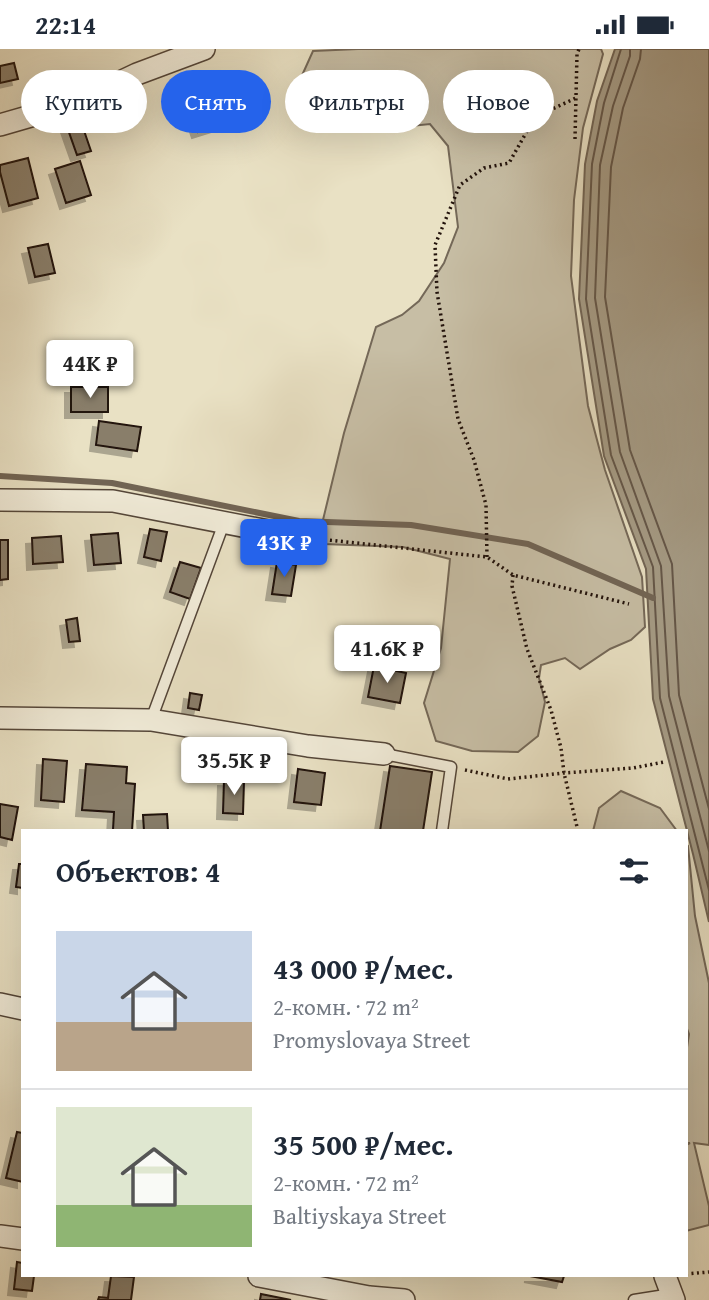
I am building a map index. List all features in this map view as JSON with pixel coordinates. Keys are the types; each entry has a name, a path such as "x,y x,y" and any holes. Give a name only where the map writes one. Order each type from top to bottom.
{"street":[{"path":"0,125 76,103 137,74 204,49"},
{"path":"0,499 113,501 299,537"},
{"path":"0,718 151,720 384,754"},
{"path":"0,1005 21,1009"},
{"path":"0,1236 21,1239"},
{"path":"264,1277 369,1298 404,1300"}],"lane":[{"path":"151,720 224,523"},
{"path":"384,754 451,768 442,829"},
{"path":"634,1300 670,1290"}],"path":[{"path":"575,139 579,49"},
{"path":"487,557 486,505 474,460 458,419 436,292 435,246 460,185 484,169 509,163 535,117 576,98"},
{"path":"299,537 487,557 513,575 629,604"},
{"path":"513,575 512,586 527,649 551,710 578,829"},
{"path":"451,768 508,779 633,768 664,762"},
{"path":"688,1274 709,1272"}],"shaded area":[{"path":"601,49 603,54 583,128 574,200 571,276 588,406 605,470 642,577 645,627 631,640 610,649 580,669 565,658 541,665 539,678 545,702 538,736 518,752 472,751 436,741 424,703 441,648 450,559 403,547 324,544 322,524 344,433 376,327 402,315 419,301 444,263 458,227 448,146 429,124 429,70 304,70 313,51"},
{"path":"621,791 660,808 676,829 594,829 599,808"},
{"path":"688,846 695,916 709,983 709,1145 694,1143 709,1206 709,1225 688,1230 690,1143"}],"water":[{"path":"615,49 709,49 709,922 688,829 653,699 646,569 604,456 579,299 585,164 597,101"}],"building":[{"path":"14,63 18,79 0,83 0,66"},
{"path":"69,133 85,133 91,151 77,155"},
{"path":"28,158 38,198 9,206 0,165"},
{"path":"80,161 91,195 66,203 55,169"},
{"path":"48,244 55,273 35,277 28,248"},
{"path":"71,387 108,387 108,412 71,412"},
{"path":"99,421 141,427 137,451 96,445"},
{"path":"150,529 167,532 161,561 144,557"},
{"path":"118,533 121,563 94,565 91,535"},
{"path":"61,536 63,562 33,564 32,538"},
{"path":"0,540 8,540 8,579 0,580"},
{"path":"180,562 201,568 190,599 170,592"},
{"path":"277,562 296,565 291,596 272,594"},
{"path":"77,618 80,641 69,642 66,620"},
{"path":"374,666 406,673 400,703 368,697"},
{"path":"190,693 202,695 199,710 188,708"},
{"path":"43,759 67,761 64,802 41,800"},
{"path":"86,764 127,767 126,783 135,784 132,829 113,829 114,812 82,810"},
{"path":"390,766 432,772 423,829 380,829"},
{"path":"298,769 325,773 321,805 294,802"},
{"path":"224,780 244,781 243,814 223,813"},
{"path":"0,804 18,807 12,840 0,837"},
{"path":"167,814 168,829 144,829 143,815"},
{"path":"19,864 21,864 21,888 16,887"},
{"path":"17,1132 21,1133 21,1182 6,1178"},
{"path":"17,1262 21,1263 21,1277 34,1277 32,1291 14,1289"},
{"path":"111,1277 134,1277 131,1300 98,1300 99,1297 108,1298"},
{"path":"535,1277 564,1277 562,1282"},
{"path":"261,1294 291,1300 260,1300"}],"waterway":[{"path":"0,476 112,483 299,521 411,525 528,544 653,598"}]}
